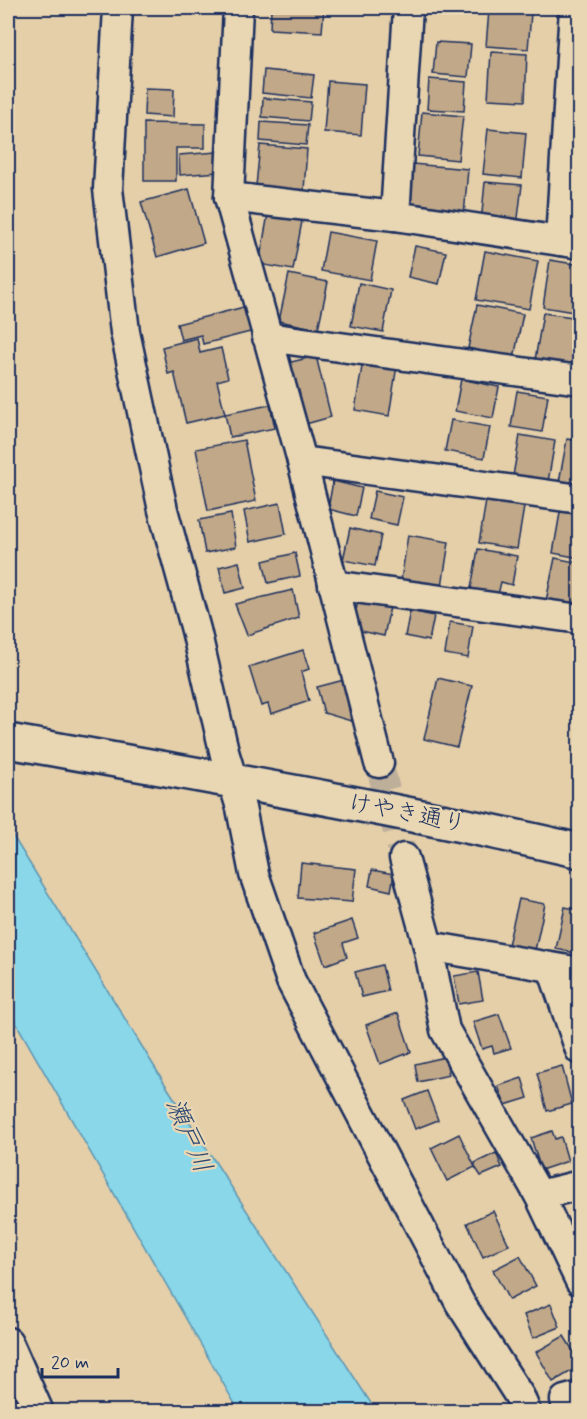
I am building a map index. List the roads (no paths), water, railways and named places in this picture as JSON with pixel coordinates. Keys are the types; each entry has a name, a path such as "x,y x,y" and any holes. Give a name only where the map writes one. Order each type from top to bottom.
{"street":[{"path":"118,8 108,189 125,332 163,510 196,630 225,755 228,780 242,808 254,874 291,981 460,1303 520,1397 526,1412"},
{"path":"238,8 230,197 303,462 379,763"},
{"path":"395,216 408,8"},
{"path":"230,197 395,216 570,242 574,8"},
{"path":"267,337 579,380"},
{"path":"303,462 579,499"},
{"path":"333,585 579,619"},
{"name":"けやき通り","path":"8,741 462,825 579,851"},
{"path":"404,858 428,945 445,1030 539,1195 579,1281"},
{"path":"428,945 566,970 579,1050"},
{"path":"539,1195 579,1185"},
{"path":"8,1342 39,1412"},
{"path":"570,1412 566,1400 579,1396"}],"water":[{"name":"瀬戸川","path":"8,828 165,1084 376,1411 239,1411 8,1009"}],"tunnel":[{"path":"379,763 404,858"}]}
